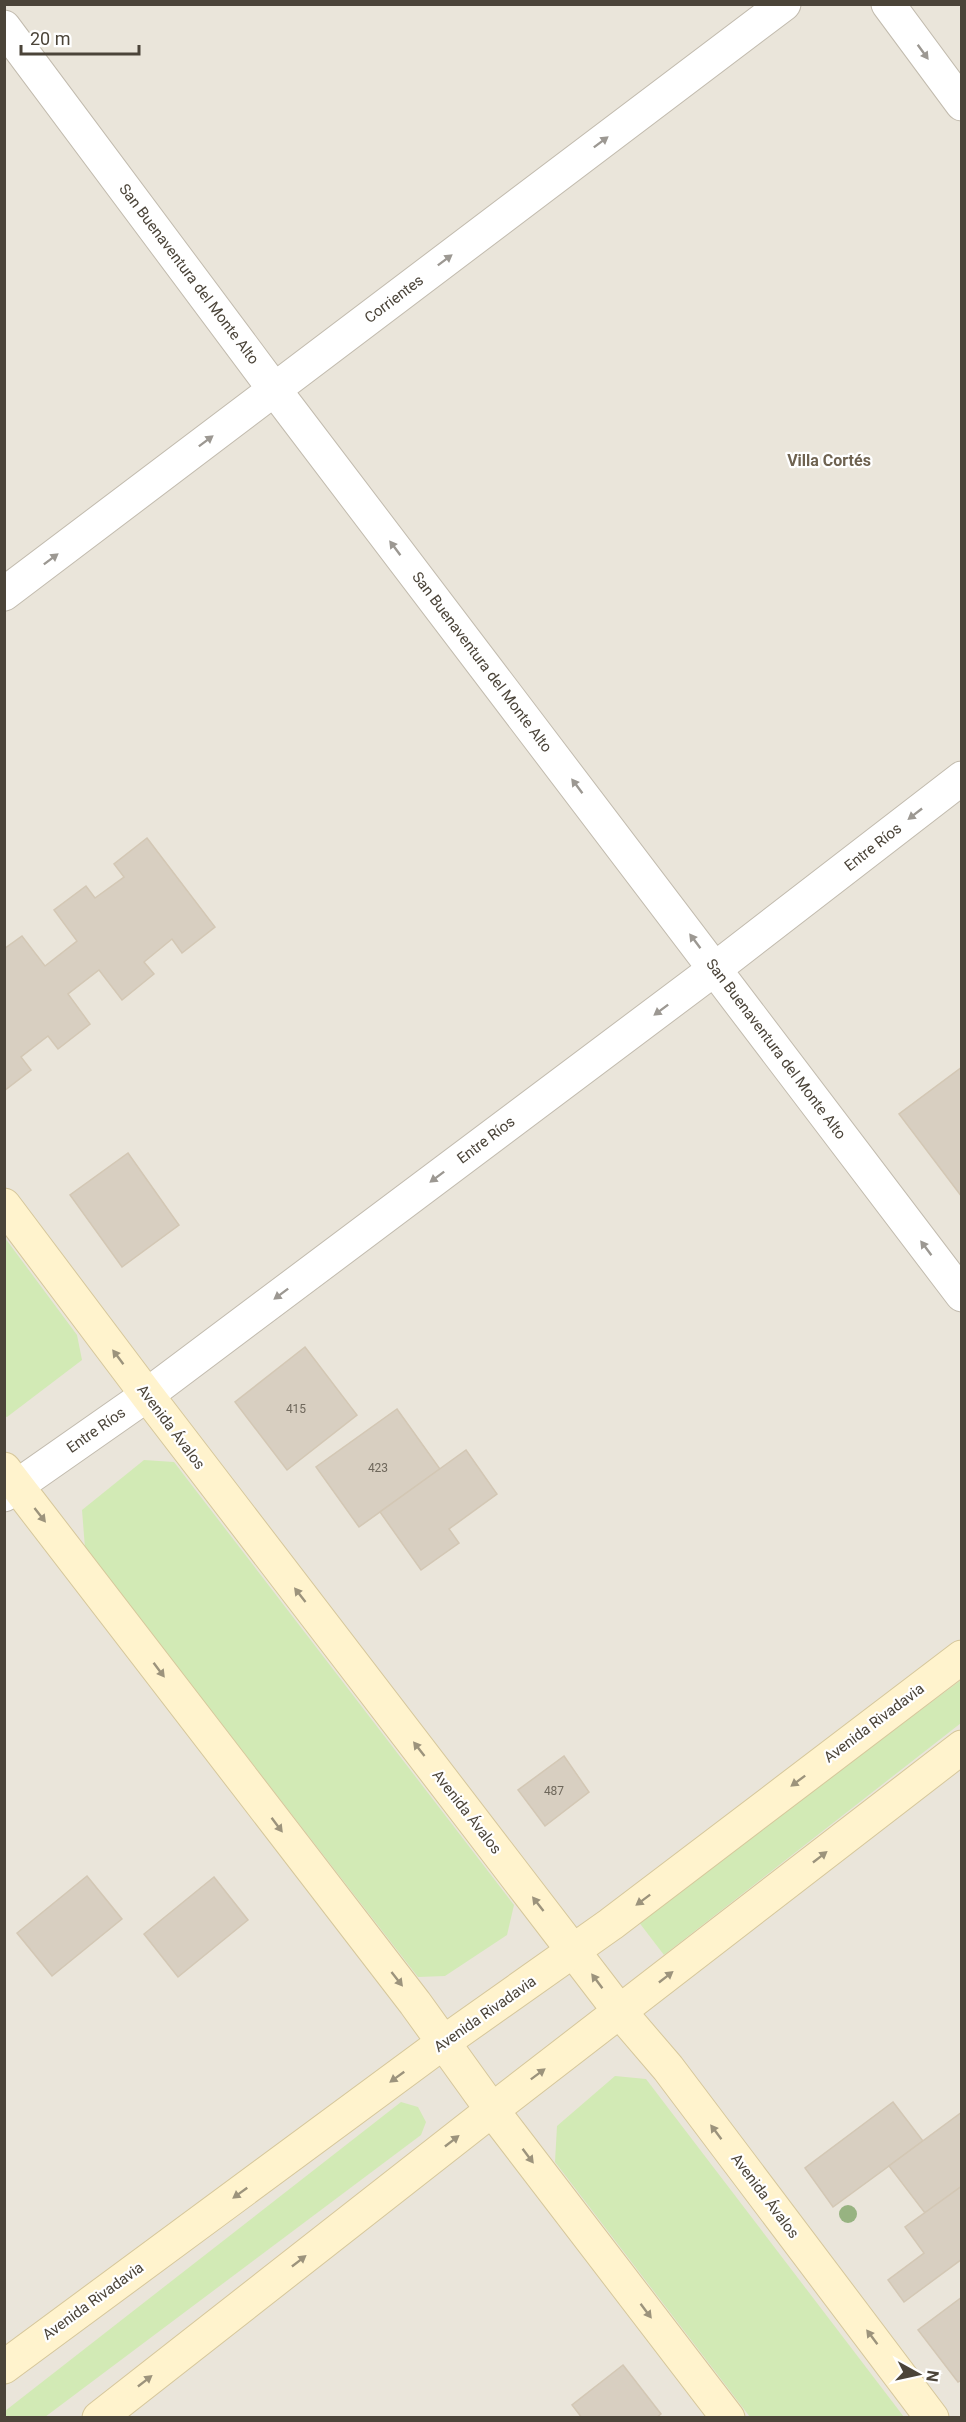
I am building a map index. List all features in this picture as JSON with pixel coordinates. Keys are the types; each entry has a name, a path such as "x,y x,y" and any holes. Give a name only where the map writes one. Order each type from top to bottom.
{"main road":[{"name":"Avenida Ávalos","path":"4,1205 620,2012 668,2068 932,2418"},
{"path":"9,1483 444,2042 492,2110 728,2418"},
{"name":"Avenida Rivadavia","path":"4,2367 444,2042 574,1950 962,1657"},
{"path":"99,2418 492,2110 962,1747"}],"street":[{"name":"Corrientes","path":"4,594 784,4"},
{"path":"888,4 962,104"},
{"name":"San Buenaventura del Monte Alto","path":"4,27 274,389 716,968 962,1295"},
{"name":"Entre Ríos","path":"9,1483 147,1395 716,968 962,778"}],"shaded area":[{"path":"5,5 961,5 961,2417 5,2418"}],"green space":[{"path":"5,1238 77,1335 82,1360 7,1417 4,1416"},
{"path":"144,1460 174,1462 514,1905 507,1935 445,1976 418,1977 85,1548 82,1510"},
{"path":"961,1680 961,1723 664,1955 638,1921"},
{"path":"615,2076 646,2079 904,2417 750,2417 555,2162 557,2126"},
{"path":"401,2102 418,2107 426,2122 421,2135 45,2417 5,2417 5,2411"}],"building":[{"path":"147,838 215,927 182,953 172,939 144,962 154,974 122,1000 99,970 68,994 90,1024 58,1049 48,1036 21,1057 31,1070 4,1091 4,949 22,936 45,966 77,941 54,910 86,886 95,898 124,877 114,864"},
{"path":"962,1067 962,1197 899,1114"},
{"path":"128,1153 179,1225 122,1267 70,1195"},
{"path":"305,1347 357,1415 287,1470 235,1402"},
{"path":"397,1409 440,1469 359,1527 316,1467"},
{"path":"466,1450 497,1494 449,1529 459,1543 421,1570 380,1512"},
{"path":"564,1756 589,1792 545,1826 518,1790"},
{"path":"87,1876 122,1919 52,1976 17,1933"},
{"path":"214,1877 248,1920 178,1977 144,1934"},
{"path":"893,2102 923,2141 833,2207 805,2168"},
{"path":"962,2112 962,2186 925,2213 889,2166"},
{"path":"962,2186 962,2259 904,2302 888,2280 924,2253 905,2227"},
{"path":"962,2297 962,2380 958,2382 918,2330"},
{"path":"623,2365 661,2414 656,2418 582,2418 572,2405"}],"district":[{"name":"Villa Cortés","path":"829,460"}]}
